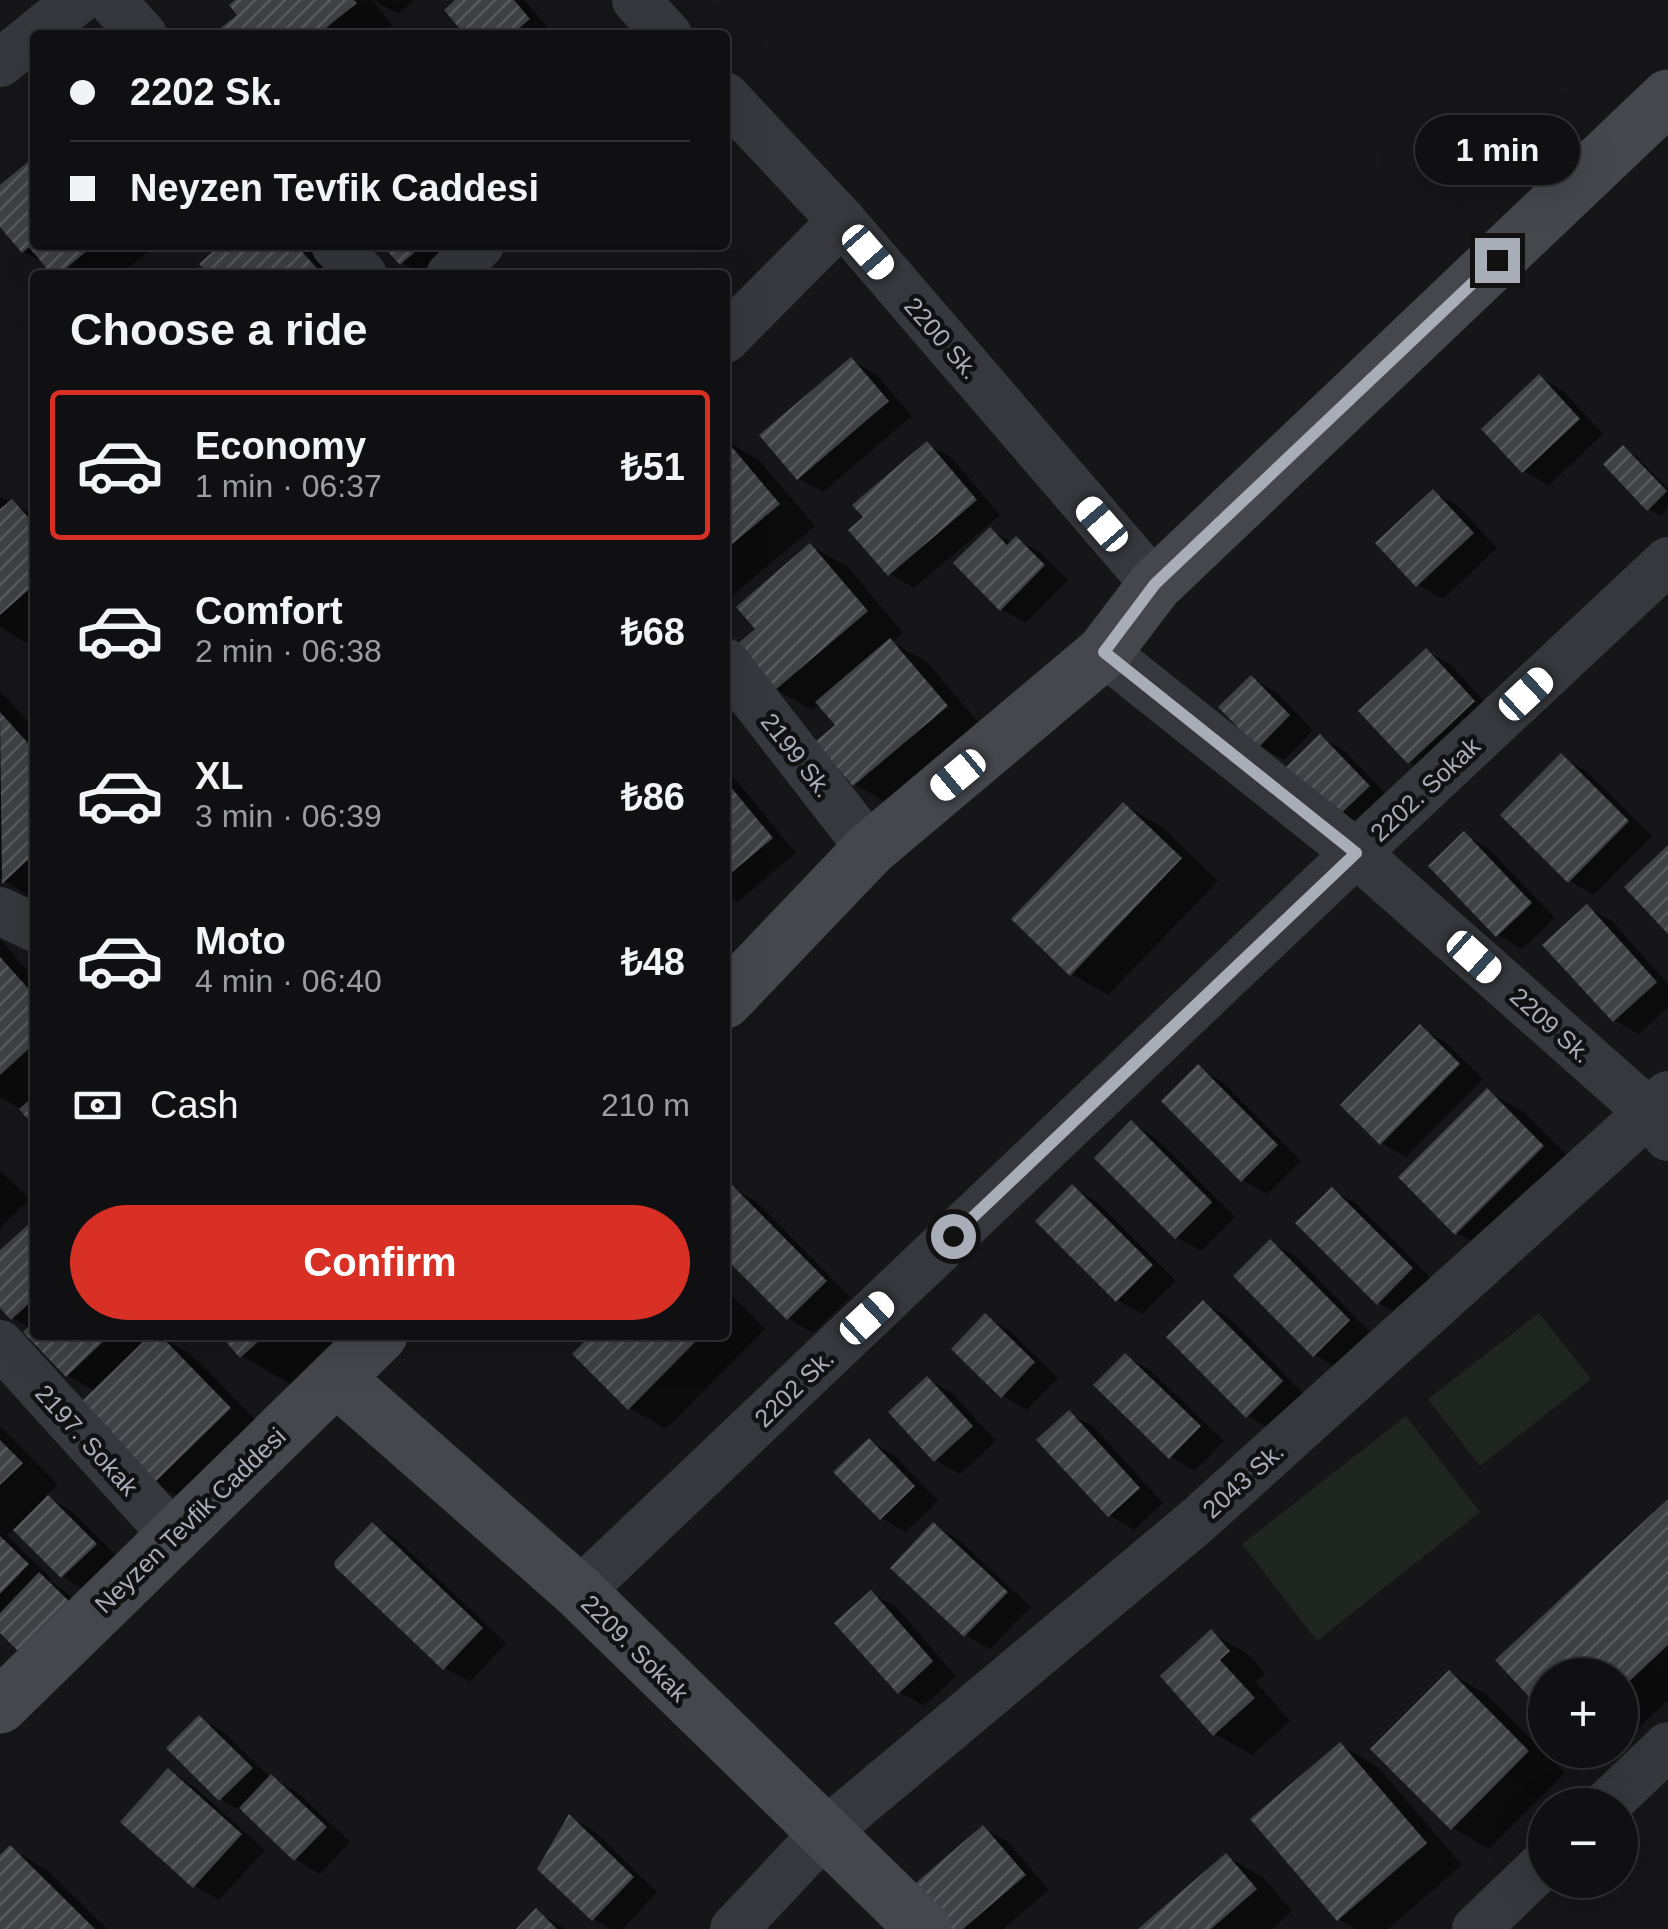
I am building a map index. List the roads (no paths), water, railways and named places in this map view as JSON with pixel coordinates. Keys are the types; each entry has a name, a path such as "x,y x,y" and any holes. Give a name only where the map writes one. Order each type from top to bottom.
{"street":[{"path":"41,30 78,0"},
{"path":"111,0 138,30"},
{"path":"636,0 663,30"},
{"path":"0,63 30,39"},
{"path":"730,997 870,848 1104,652 1155,584 1668,97"},
{"name":"2200 Sk.","path":"730,101 842,222 1155,584"},
{"path":"730,334 842,222"},
{"path":"340,250 358,270"},
{"path":"455,270 475,250"},
{"name":"2202. Sokak","path":"1356,853 1668,561"},
{"name":"2209 Sk.","path":"1104,652 1356,853 1662,1115"},
{"name":"2199 Sk.","path":"730,668 870,848"},
{"name":"2202 Sk.","path":"579,1592 1356,853"},
{"path":"0,911 30,926"},
{"name":"2043 Sk.","path":"734,1929 824,1833 1198,1520 1662,1115"},
{"name":"Neyzen Tevfik Caddesi","path":"0,1706 375,1340"},
{"name":"2197. Sokak","path":"0,1344 174,1536"},
{"name":"2209. Sokak","path":"336,1378 579,1592 924,1929"},
{"path":"1624,1788 1668,1746"},
{"path":"1476,1929 1528,1879"}]}
